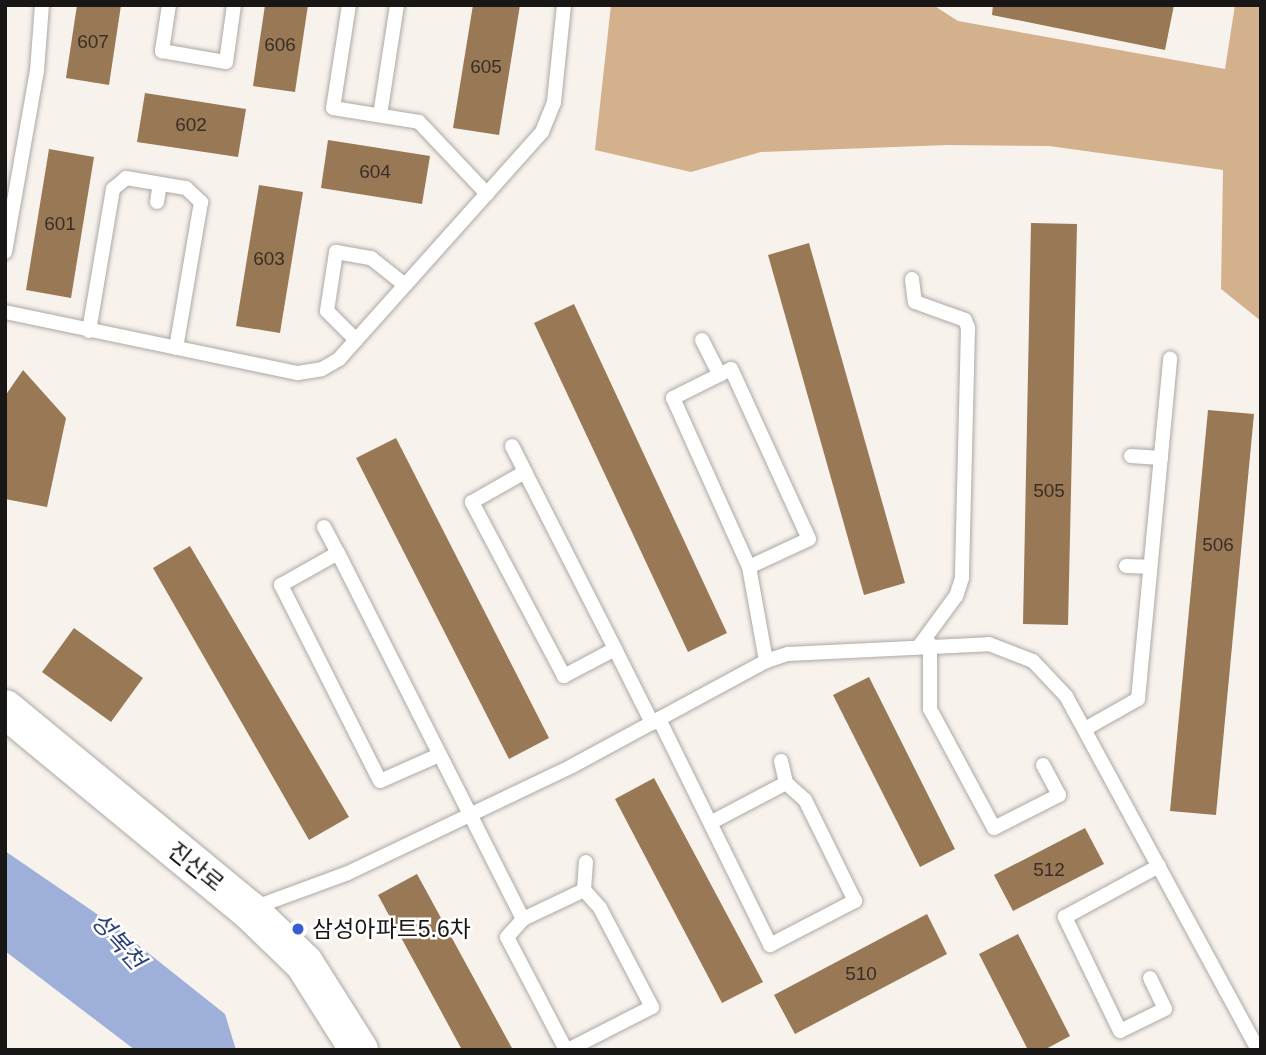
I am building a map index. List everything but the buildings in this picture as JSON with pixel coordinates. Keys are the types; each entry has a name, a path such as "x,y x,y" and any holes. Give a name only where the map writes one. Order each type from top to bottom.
{"street":[{"name":"진산로","path":"5,709 249,910 304,963 359,1050"}],"lane":[{"path":"5,252 37,71 41,5"},
{"path":"169,5 162,51 226,62 234,5"},
{"path":"349,5 332,108 419,122 487,194"},
{"path":"380,115 397,5"},
{"path":"5,312 308,373 339,359 487,194 549,120 565,5"},
{"path":"89,331 113,189 126,178 186,188 201,202 176,348"},
{"path":"157,202 160,184"},
{"path":"356,340 327,311 336,252 371,258 405,285"},
{"path":"912,279 915,302 965,320 968,328 962,578 956,596 925,645 930,709 994,828 1059,795 1043,765"},
{"path":"702,340 720,374"},
{"path":"1085,729 1138,699 1170,359"},
{"path":"750,567 809,539 731,369 673,398 750,567 766,661"},
{"path":"512,446 615,649 712,822 710,831 769,945 855,901 805,800 786,783 781,761"},
{"path":"1131,456 1161,458"},
{"path":"525,472 472,502 564,676 615,649"},
{"path":"324,527 523,919"},
{"path":"338,553 281,585 380,781 439,755"},
{"path":"1126,566 1150,567"},
{"path":"249,910 348,873 469,815 656,721 766,661 788,654 925,645 989,644 1033,662 1051,675 1085,729 1258,1050"},
{"path":"712,822 786,783"},
{"path":"584,890 523,919 507,937 567,1050 652,1007 600,908 584,890 586,862"},
{"path":"1150,978 1165,1009 1120,1031 1065,917 1158,866"}],"shaded area":[{"path":"611,5 933,5 958,21 1225,69 1235,5 1261,5 1261,321 1221,289 1223,170 1049,146 947,145 761,152 691,172 595,150"}],"water":[{"name":"성복천","path":"5,851 113,925 225,1014 236,1050 135,1050 5,951"}],"place":[{"name":"삼성아파트5.6차","path":"298,929"}]}
